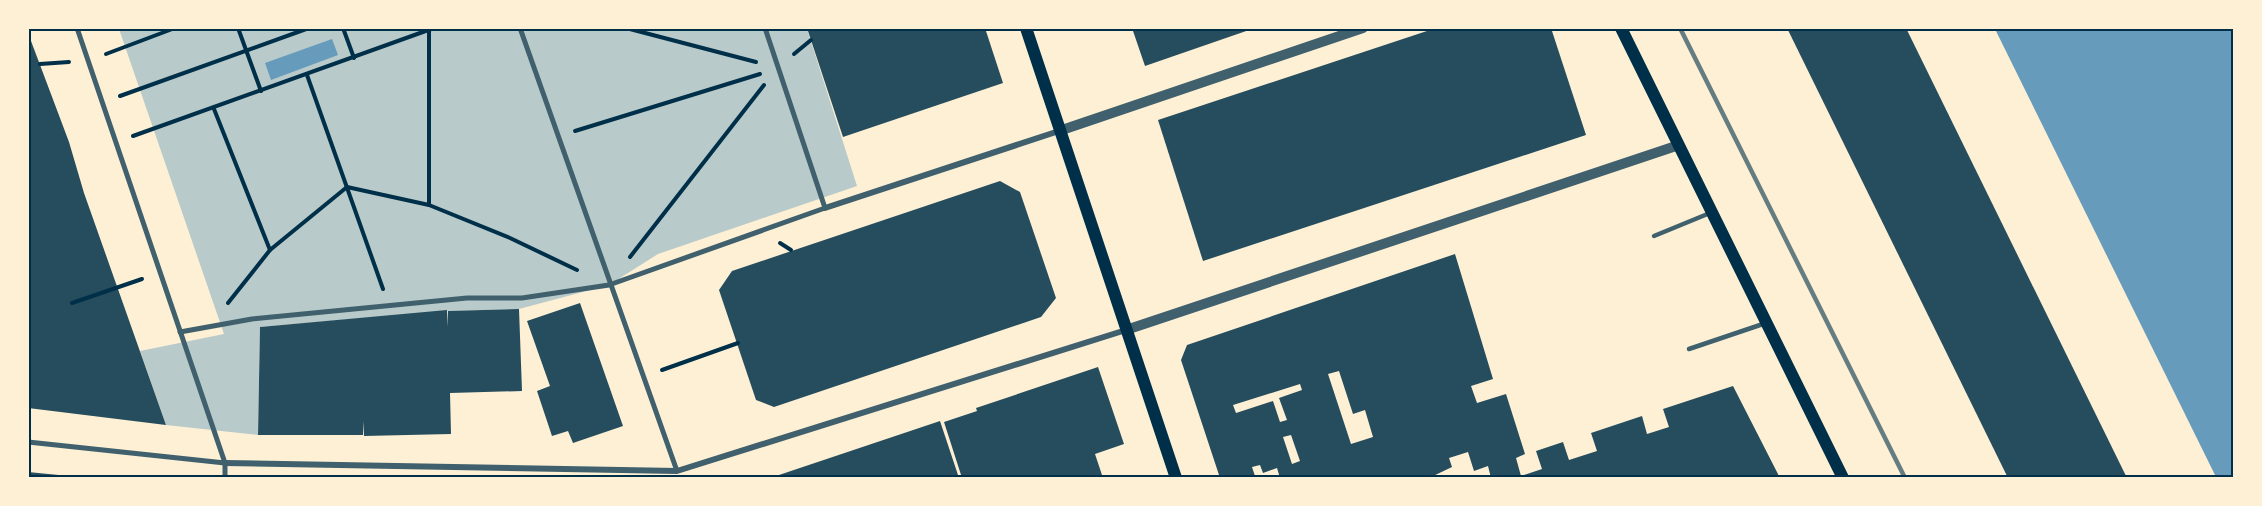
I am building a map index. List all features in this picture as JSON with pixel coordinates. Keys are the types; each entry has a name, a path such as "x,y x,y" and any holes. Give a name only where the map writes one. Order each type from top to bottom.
{"main road":[{"path":"1026,28 1176,477"},
{"path":"1621,28 1843,477"}],"street":[{"path":"77,28 225,463 225,477"},
{"path":"520,28 641,377 678,474"},
{"path":"765,28 825,208"},
{"path":"180,332 252,319 388,304 467,298 522,298 609,285 825,208 1362,28"},
{"path":"28,442 225,463 678,474 1126,330 1679,145"}],"lane":[{"path":"1654,236 1713,213"},
{"path":"1689,350 1767,323"}],"path":[{"path":"40,64 88,60 175,28"},
{"path":"238,28 261,91"},
{"path":"102,102 309,28"},
{"path":"343,28 354,58"},
{"path":"626,28 778,68"},
{"path":"116,142 214,109 432,29 429,205"},
{"path":"557,136 778,68"},
{"path":"347,187 429,205 510,238 609,285 778,68"},
{"path":"307,75 388,304"},
{"path":"214,109 270,250"},
{"path":"225,308 270,250 347,187"},
{"path":"72,303 160,272"},
{"path":"641,377 738,343"}],"shaded area":[{"path":"119,29 807,29 857,186 658,254 609,285 519,309 448,311 260,327 258,435 166,425 140,351 224,334"}],"water":[{"path":"1995,29 2233,29 2233,477 2216,477"},
{"path":"332,39 338,55 271,80 265,63"}],"building":[{"path":"807,28 985,28 1003,83 843,137"},
{"path":"1132,28 1252,28 1252,29 1145,66"},
{"path":"1436,28 1551,28 1586,135 1203,261 1158,120"},
{"path":"1787,28 1906,28 2127,478 2008,478"},
{"path":"28,33 69,142 84,193 166,425 28,408"},
{"path":"1000,181 1020,192 1056,298 1041,317 774,407 756,400 719,290 732,271"},
{"path":"1455,254 1493,379 1471,386 1477,403 1506,394 1525,454 1516,458 1521,476 1542,469 1536,451 1563,442 1569,460 1597,451 1591,433 1642,416 1647,434 1669,427 1663,409 1733,386 1780,478 1491,478 1488,466 1474,471 1468,452 1449,458 1452,467 1429,478 1280,478 1277,468 1263,473 1260,465 1252,467 1255,476 1249,478 1220,478 1181,360 1187,345","holes":["1339,371 1353,414 1365,410 1373,437 1351,444 1328,374","1300,384 1302,390 1279,398 1287,420 1280,422 1273,401 1236,413 1233,405","1291,435 1300,461 1292,464 1283,437"]},
{"path":"580,303 623,426 573,443 568,431 552,436 537,391 550,386 527,321"},
{"path":"519,309 522,391 450,393 451,434 364,436 364,421 363,435 258,435 260,327 447,310 448,327 448,311"},
{"path":"1098,367 1124,444 1095,454 1103,478 962,478 944,422 977,411 976,408"},
{"path":"940,421 959,478 773,478 773,477"},
{"path":"28,472 69,476 69,478 28,478"}],"railway":[{"path":"1680,28 1905,478"}]}
